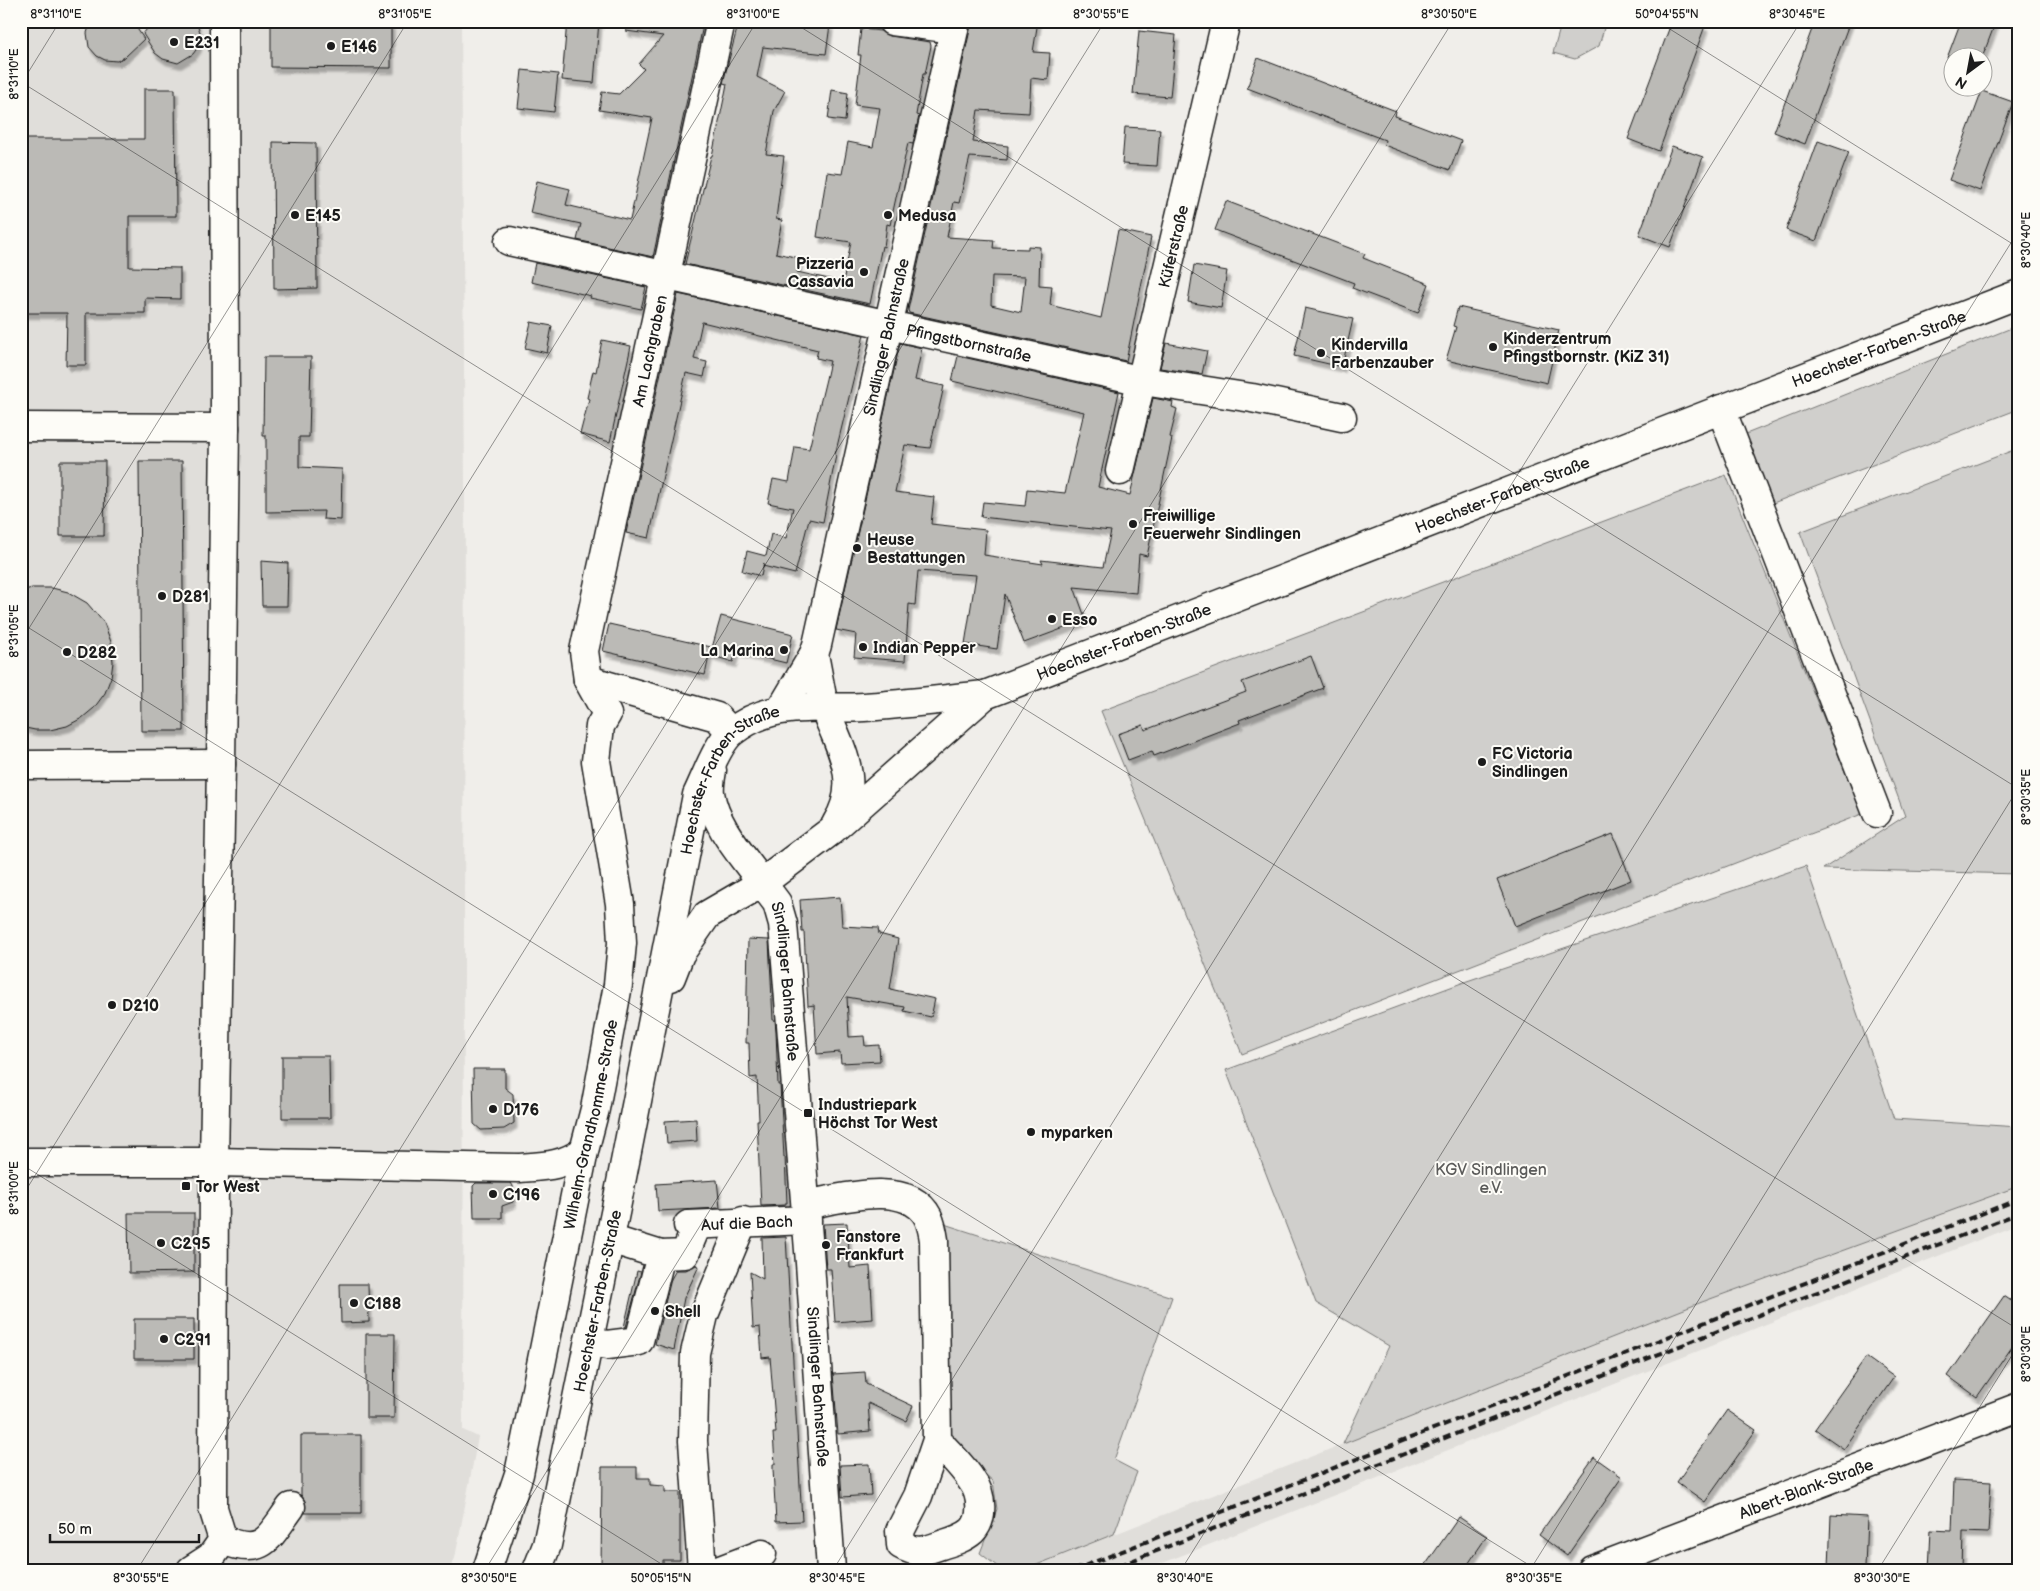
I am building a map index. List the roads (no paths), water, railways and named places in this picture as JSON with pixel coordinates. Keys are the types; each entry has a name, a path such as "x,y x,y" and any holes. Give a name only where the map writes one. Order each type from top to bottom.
{"street":[{"path":"224,21 225,428 214,1162 213,1508 223,1540 239,1547 252,1548 271,1535 292,1508"},
{"name":"Am Lachgraben","path":"588,680 584,651 721,21"},
{"path":"892,21 955,25"},
{"name":"Küferstraße","path":"1120,471 1143,381 1226,21"},
{"name":"Sindlinger Bahnstraße","path":"776,711 814,654 955,25"},
{"name":"Pfingstbornstraße","path":"509,242 1143,381 1252,398 1342,417"},
{"name":"Hoechster-Farben-Straße","path":"537,1570 547,1545 589,1342 697,794 713,761 731,732 748,722 776,711 824,707 862,707 985,695 2019,294"},
{"path":"1721,409 1877,813"},
{"path":"21,427 225,428"},
{"name":"Sindlinger Bahnstraße","path":"814,654 824,707 839,740 841,751"},
{"path":"588,680 717,717 731,732"},
{"path":"588,680 606,714 619,705 631,700 667,702"},
{"name":"Hoechster-Farben-Straße","path":"651,1030 680,954 707,915 762,883 821,839 985,695"},
{"path":"713,761 710,792 717,816 725,831 749,847 767,853 787,854 821,839 845,810 849,795 849,778 841,751 832,739 816,724 799,716 776,711"},
{"name":"Wilhelm-Grandhomme-Straße","path":"487,1570 519,1474 584,1151 595,1109 618,985 622,943 620,904 596,761 597,740 600,726 606,714"},
{"path":"21,765 221,764"},
{"name":"Sindlinger Bahnstraße","path":"725,831 778,903 783,924 806,1212 831,1570"},
{"path":"21,1162 214,1162 520,1168 555,1165 570,1161 584,1151"},
{"path":"806,1212 869,1193 899,1196 920,1206 928,1218 934,1240 937,1440"},
{"name":"Auf die Bach","path":"661,1255 684,1254 693,1225 743,1221 806,1212"},
{"path":"702,1570 693,1442 695,1353 704,1315 743,1221"},
{"path":"589,1342 607,1345 639,1341 661,1255 610,1239"},
{"name":"Albert-Blank-Straße","path":"1592,1570 2019,1407"},
{"path":"191,1570 211,1557 223,1540"},
{"path":"720,1570 762,1554"}],"railway":[{"path":"1074,1570 2019,1199"},
{"path":"1108,1570 2019,1213"}],"place":[{"name":"E231","path":"174,42"},
{"name":"E146","path":"331,46"},
{"name":"E145","path":"295,215"},
{"name":"Medusa","path":"888,215"},
{"name":"Pizzeria Cassavia","path":"864,272"},
{"name":"Kinderzentrum Pfingstbornstr. (KiZ 31)","path":"1493,347"},
{"name":"Kindervilla Farbenzauber","path":"1321,353"},
{"name":"Freiwillige Feuerwehr Sindlingen","path":"1133,524"},
{"name":"Heuse Bestattungen","path":"857,548"},
{"name":"D281","path":"162,596"},
{"name":"Esso","path":"1052,619"},
{"name":"Indian Pepper","path":"863,647"},
{"name":"La Marina","path":"784,650"},
{"name":"D282","path":"67,652"},
{"name":"FC Victoria Sindlingen","path":"1482,762"},
{"name":"D210","path":"112,1005"},
{"name":"D176","path":"493,1109"},
{"name":"Industriepark Höchst Tor West","path":"808,1113"},
{"name":"myparken","path":"1031,1132"},
{"name":"Tor West","path":"186,1186"},
{"name":"C196","path":"493,1194"},
{"name":"C295","path":"161,1243"},
{"name":"Fanstore Frankfurt","path":"826,1245"},
{"name":"C188","path":"354,1303"},
{"name":"Shell","path":"655,1311"},
{"name":"C291","path":"164,1339"}],"park label":[{"name":"KGV Sindlingen e.V.","path":"1491,1178"}]}
